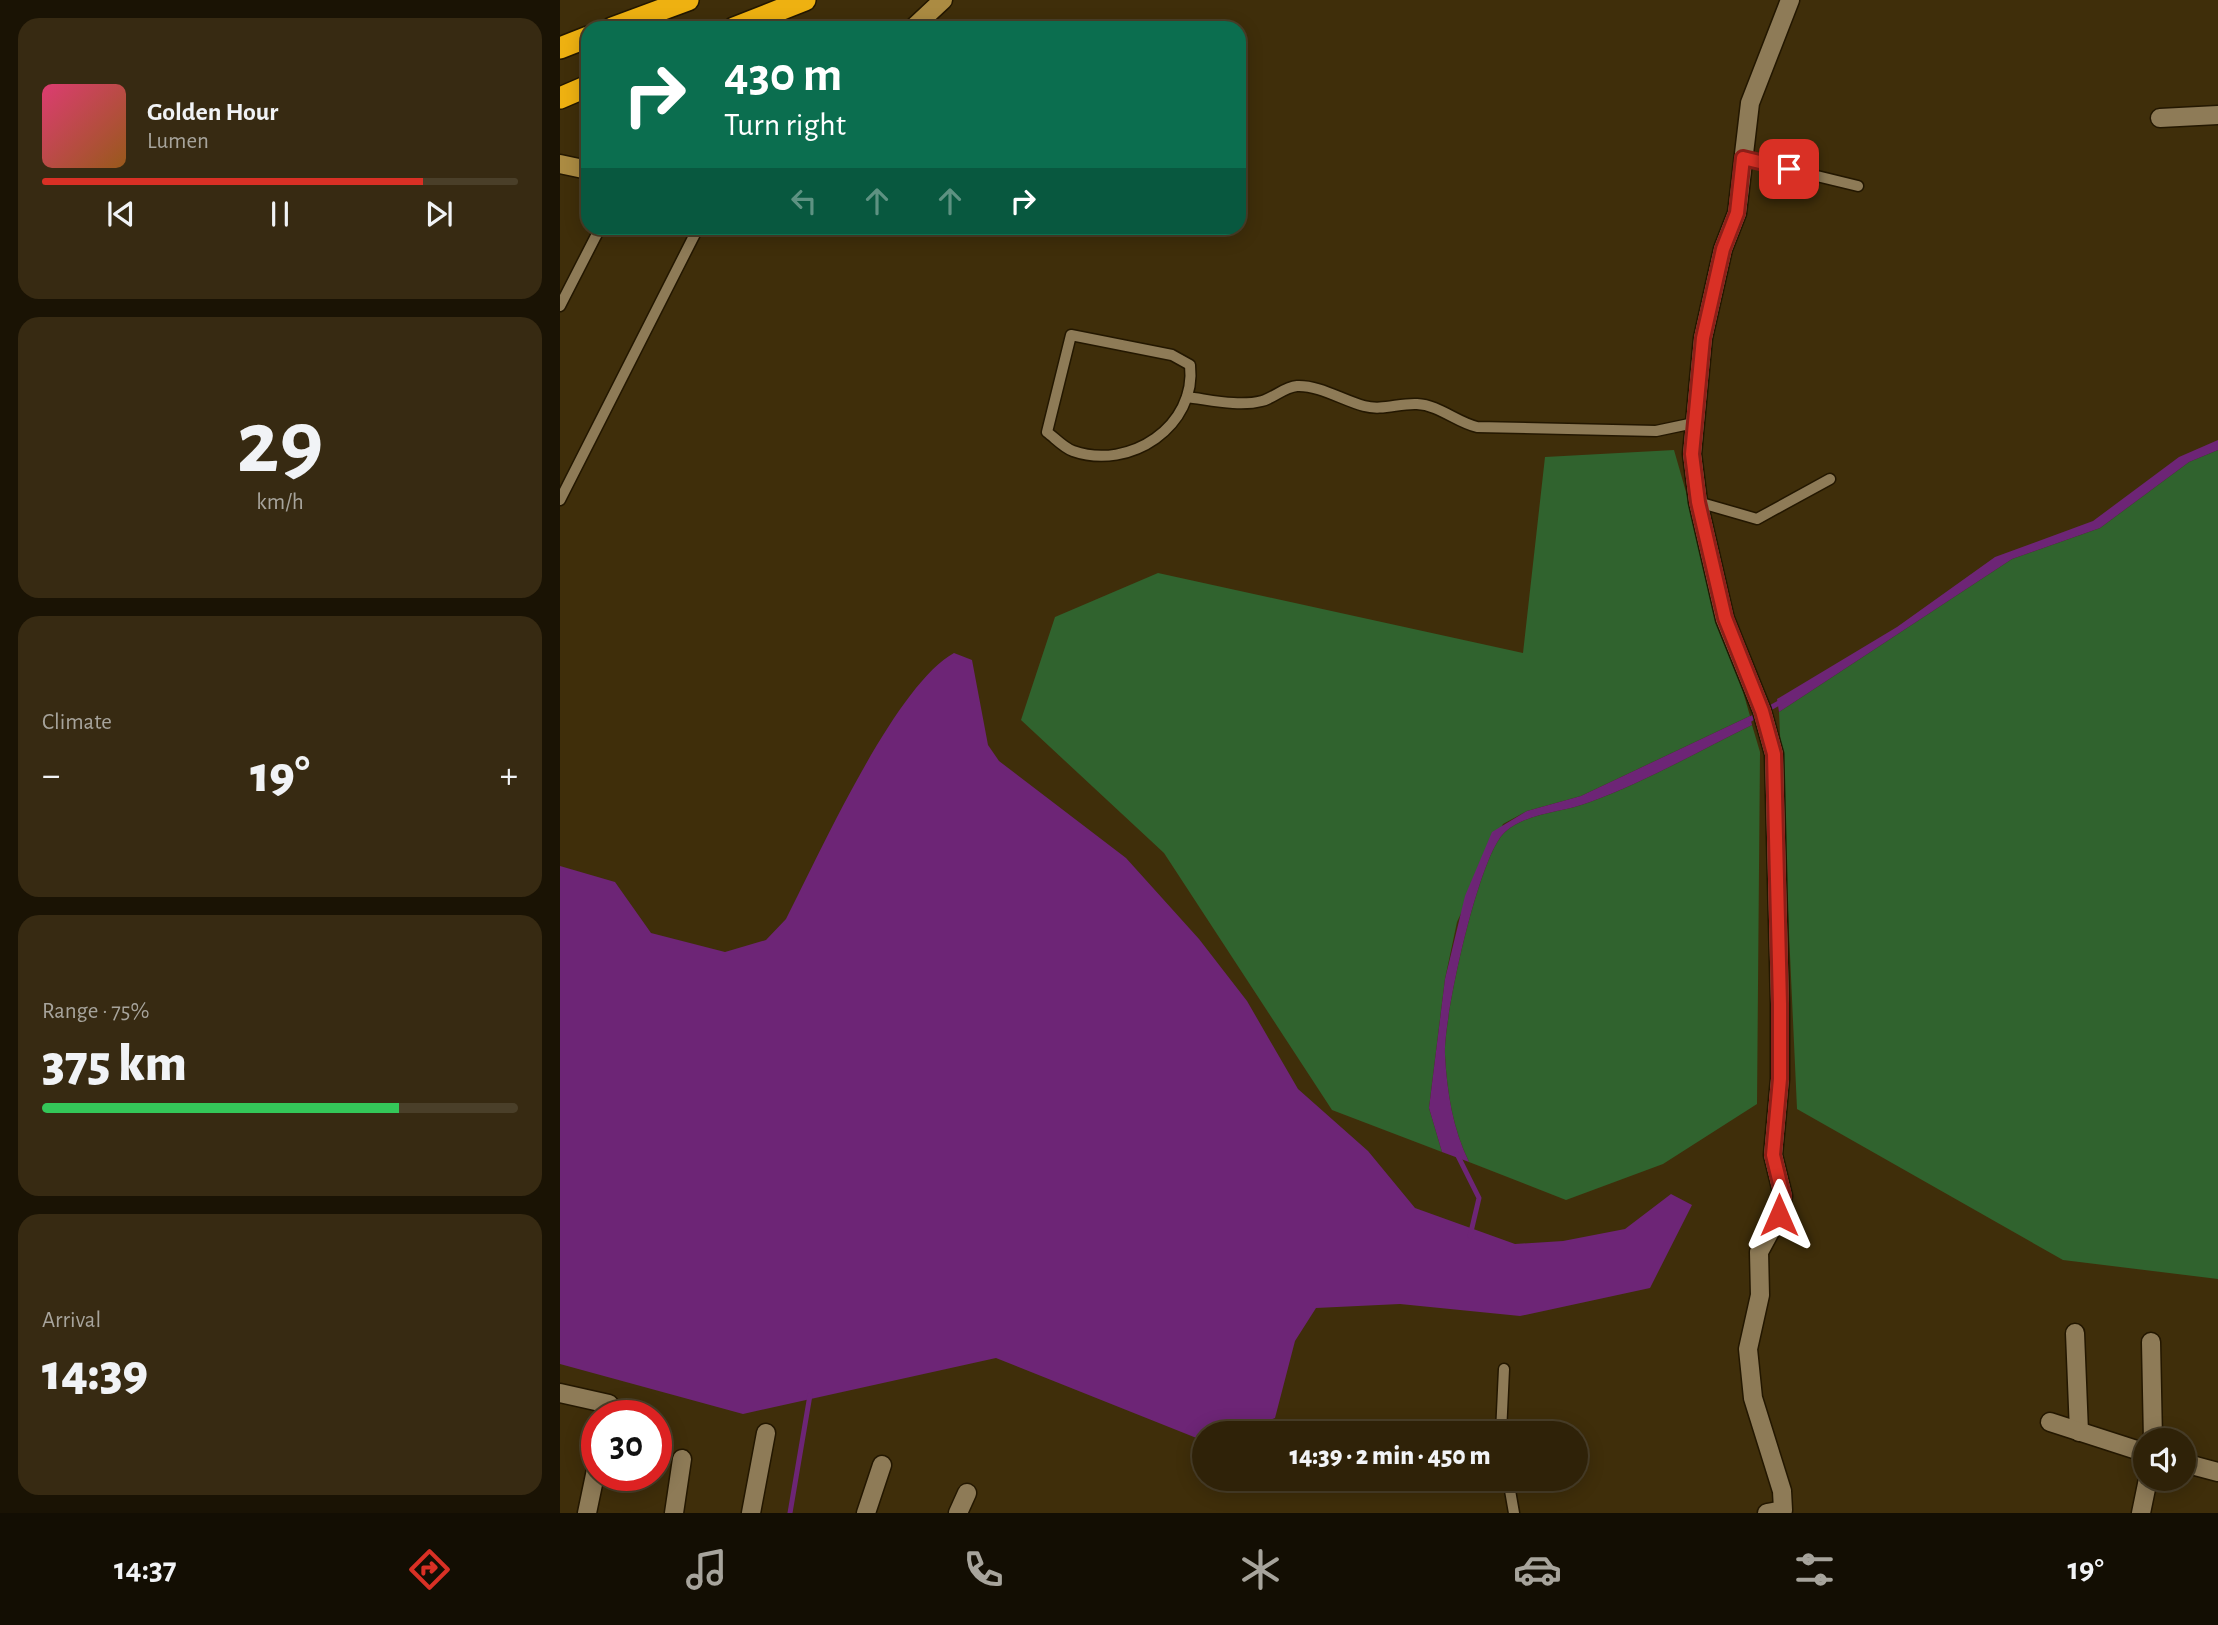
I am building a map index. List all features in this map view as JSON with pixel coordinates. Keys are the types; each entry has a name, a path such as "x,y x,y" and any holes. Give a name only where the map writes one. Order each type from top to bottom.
{"highway":[{"path":"631,21 688,0"},
{"path":"752,21 805,0"},
{"path":"560,48 581,40"},
{"path":"560,98 581,89"}],"street":[{"path":"920,21 943,0"},
{"path":"1767,1513 1783,1510 1782,1491 1753,1398 1748,1349 1760,1295 1759,1252 1779,1215 1783,1196 1773,1155 1779,1083 1774,754 1762,711 1725,618 1698,502 1692,454 1703,338 1723,249 1737,213 1750,103 1790,0"},
{"path":"2160,118 2218,116"},
{"path":"560,164 581,168"},
{"path":"2075,1333 2079,1432"},
{"path":"2151,1342 2153,1428"},
{"path":"560,1393 591,1400"},
{"path":"2050,1422 2133,1449"},
{"path":"751,1513 766,1433"},
{"path":"674,1513 682,1459"},
{"path":"866,1513 883,1465"},
{"path":"2196,1466 2218,1472"},
{"path":"587,1513 592,1491"},
{"path":"2141,1513 2146,1491"},
{"path":"958,1513 967,1493"}],"lane":[{"path":"1743,158 1858,186"},
{"path":"560,306 596,235"},
{"path":"560,500 694,235"},
{"path":"1071,335 1172,355 1190,365 1192,385 1187,397 1180,414 1163,433 1130,453 1108,457 1072,451 1047,432 1071,335"},
{"path":"1187,397 1247,404 1265,401 1293,386 1311,387 1367,407 1395,408 1416,403 1436,407 1458,422 1477,427 1656,431 1694,423"},
{"path":"1698,502 1758,519 1830,479"},
{"path":"1502,1421 1504,1368"},
{"path":"1510,1491 1514,1513"}],"green space":[{"path":"1674,450 1750,716 1581,796 1527,811 1503,824 1457,922 1445,979 1429,1108 1442,1152 1332,1110 1164,853 1021,720 1055,617 1158,573 1523,653 1545,457"},
{"path":"2218,450 2218,1279 2063,1260 1797,1109 1779,712 2012,559 2100,528 2189,462"},
{"path":"1752,725 1760,752 1757,1104 1663,1164 1566,1200 1469,1162 1455,1124 1449,1097 1446,1036 1464,938 1484,871 1495,846 1505,832 1524,820 1579,806 1611,794"}],"shaded area":[{"path":"2218,440 2218,450 2189,462 2100,528 2012,559 1779,712 1777,699 1897,627 1995,557 2093,521 2179,457"},
{"path":"954,653 972,660 988,745 999,761 1126,858 1199,939 1247,1001 1298,1089 1368,1151 1415,1208 1515,1244 1563,1241 1625,1229 1671,1194 1692,1205 1650,1288 1520,1316 1400,1304 1316,1308 1295,1341 1275,1418 1267,1421 1192,1421 1192,1436 996,1358 743,1414 560,1364 560,866 615,882 651,933 725,952 766,940 786,919 838,815 884,734 931,671"},
{"path":"1750,716 1752,725 1651,776 1579,806 1514,825 1495,846 1484,871 1464,938 1446,1036 1449,1097 1459,1137 1469,1162 1442,1152 1429,1108 1445,979 1465,896 1492,832 1527,811 1581,796"}],"waterway":[{"path":"1747,721 1784,700"},
{"path":"1457,1154 1479,1198 1470,1236"},
{"path":"790,1513 810,1395"}],"route":[{"path":"1779,1215 1783,1196 1773,1155 1780,1079 1774,754 1762,711 1743,669 1725,618 1698,502 1692,454 1703,338 1723,249 1737,213 1743,158 1789,169"}]}
